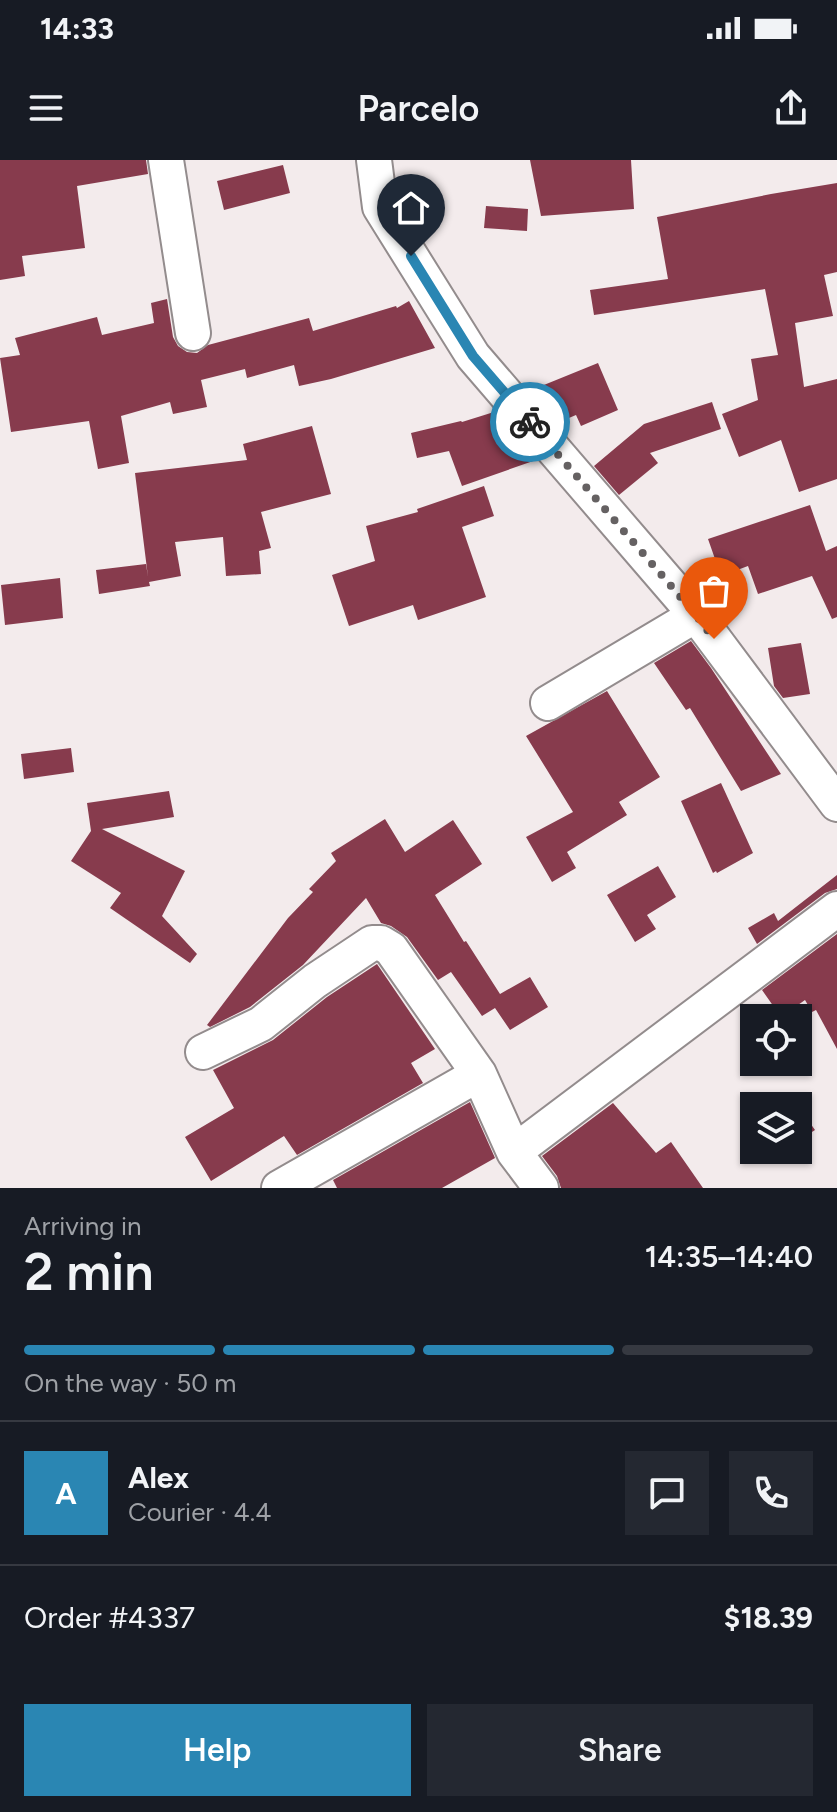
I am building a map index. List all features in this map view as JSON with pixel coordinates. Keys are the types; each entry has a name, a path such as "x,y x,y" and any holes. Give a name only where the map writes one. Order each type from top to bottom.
{"street":[{"path":"166,160 193,333"},
{"path":"374,160 380,207 473,356 696,615 837,804"},
{"path":"548,703 696,615"},
{"path":"514,1152 837,909"},
{"path":"203,1052 261,1024 315,981 372,943 381,943 391,949 479,1074 514,1152 541,1188"},
{"path":"279,1188 479,1074"}],"building":[{"path":"0,160 146,160 148,174 77,186 85,248 22,256 25,276 0,280"},
{"path":"530,160 631,160 634,209 541,216"},
{"path":"283,165 290,193 224,210 217,181"},
{"path":"837,183 837,272 824,275 833,316 795,323 804,387 837,379 837,479 799,492 781,440 739,457 722,414 758,400 751,359 778,355 765,289 594,315 590,290 668,279 657,217"},
{"path":"486,206 528,209 527,231 484,228"},
{"path":"167,299 173,337 178,346 187,352 197,353 208,345 309,318 313,331 397,308 409,301 435,348 299,386 294,365 247,378 245,369 201,380 207,407 173,414 170,402 121,416 129,463 98,469 89,421 11,432 0,358 20,355 15,338 97,317 102,335 154,323 151,303"},
{"path":"598,363 618,410 581,426 576,415 557,423 535,398 534,389"},
{"path":"712,402 721,429 650,453 658,463 619,495 594,466 644,424"},
{"path":"494,412 536,460 462,486 449,451 417,458 411,433"},
{"path":"312,426 331,494 261,512 271,548 259,551 261,574 226,576 223,537 175,542 181,576 149,582 150,586 99,594 96,570 146,564 148,577 135,473 247,460 243,444"},
{"path":"484,486 494,516 462,527 486,597 418,620 413,605 349,626 332,575 375,561 366,526 418,512 417,509"},
{"path":"810,505 826,551 837,546 837,617 832,619 812,576 758,594 748,566 721,576 708,539"},
{"path":"60,578 63,618 5,625 1,585"},
{"path":"691,641 781,774 741,791 690,708 686,710 654,663"},
{"path":"801,643 810,694 783,698 774,686 768,648"},
{"path":"607,691 660,777 619,802 627,815 567,852 576,868 552,882 526,837 573,812 526,736"},
{"path":"71,748 74,772 24,779 21,754"},
{"path":"721,783 753,853 713,873 681,801"},
{"path":"169,791 174,817 102,829 185,871 162,916 197,954 190,963 110,908 121,893 71,861 91,831 87,803"},
{"path":"385,819 405,852 453,820 482,864 435,895 500,994 530,977 548,1007 510,1030 495,1008 482,1016 451,972 438,980 407,937 381,923 366,898 303,965 250,1007 210,1027 207,1025 288,918 313,892 309,889 336,861 331,853"},
{"path":"658,866 676,897 647,915 656,929 635,942 607,895"},
{"path":"837,875 837,889 825,893 757,944 748,928 774,913 778,921"},
{"path":"837,934 837,1049 816,1010 812,1012 812,1004 805,1000 799,1004 772,1004 762,990"},
{"path":"377,964 435,1049 411,1063 423,1083 297,1155 284,1136 211,1181 185,1137 234,1108 213,1070 273,1040 327,997"},
{"path":"470,1102 495,1158 442,1188 337,1188 333,1180"},
{"path":"613,1103 656,1153 671,1142 703,1188 561,1188 557,1176 542,1156"}],"way so far":[{"path":"530,422 714,639"}],"route":[{"path":"411,256 473,356 530,422"}]}
